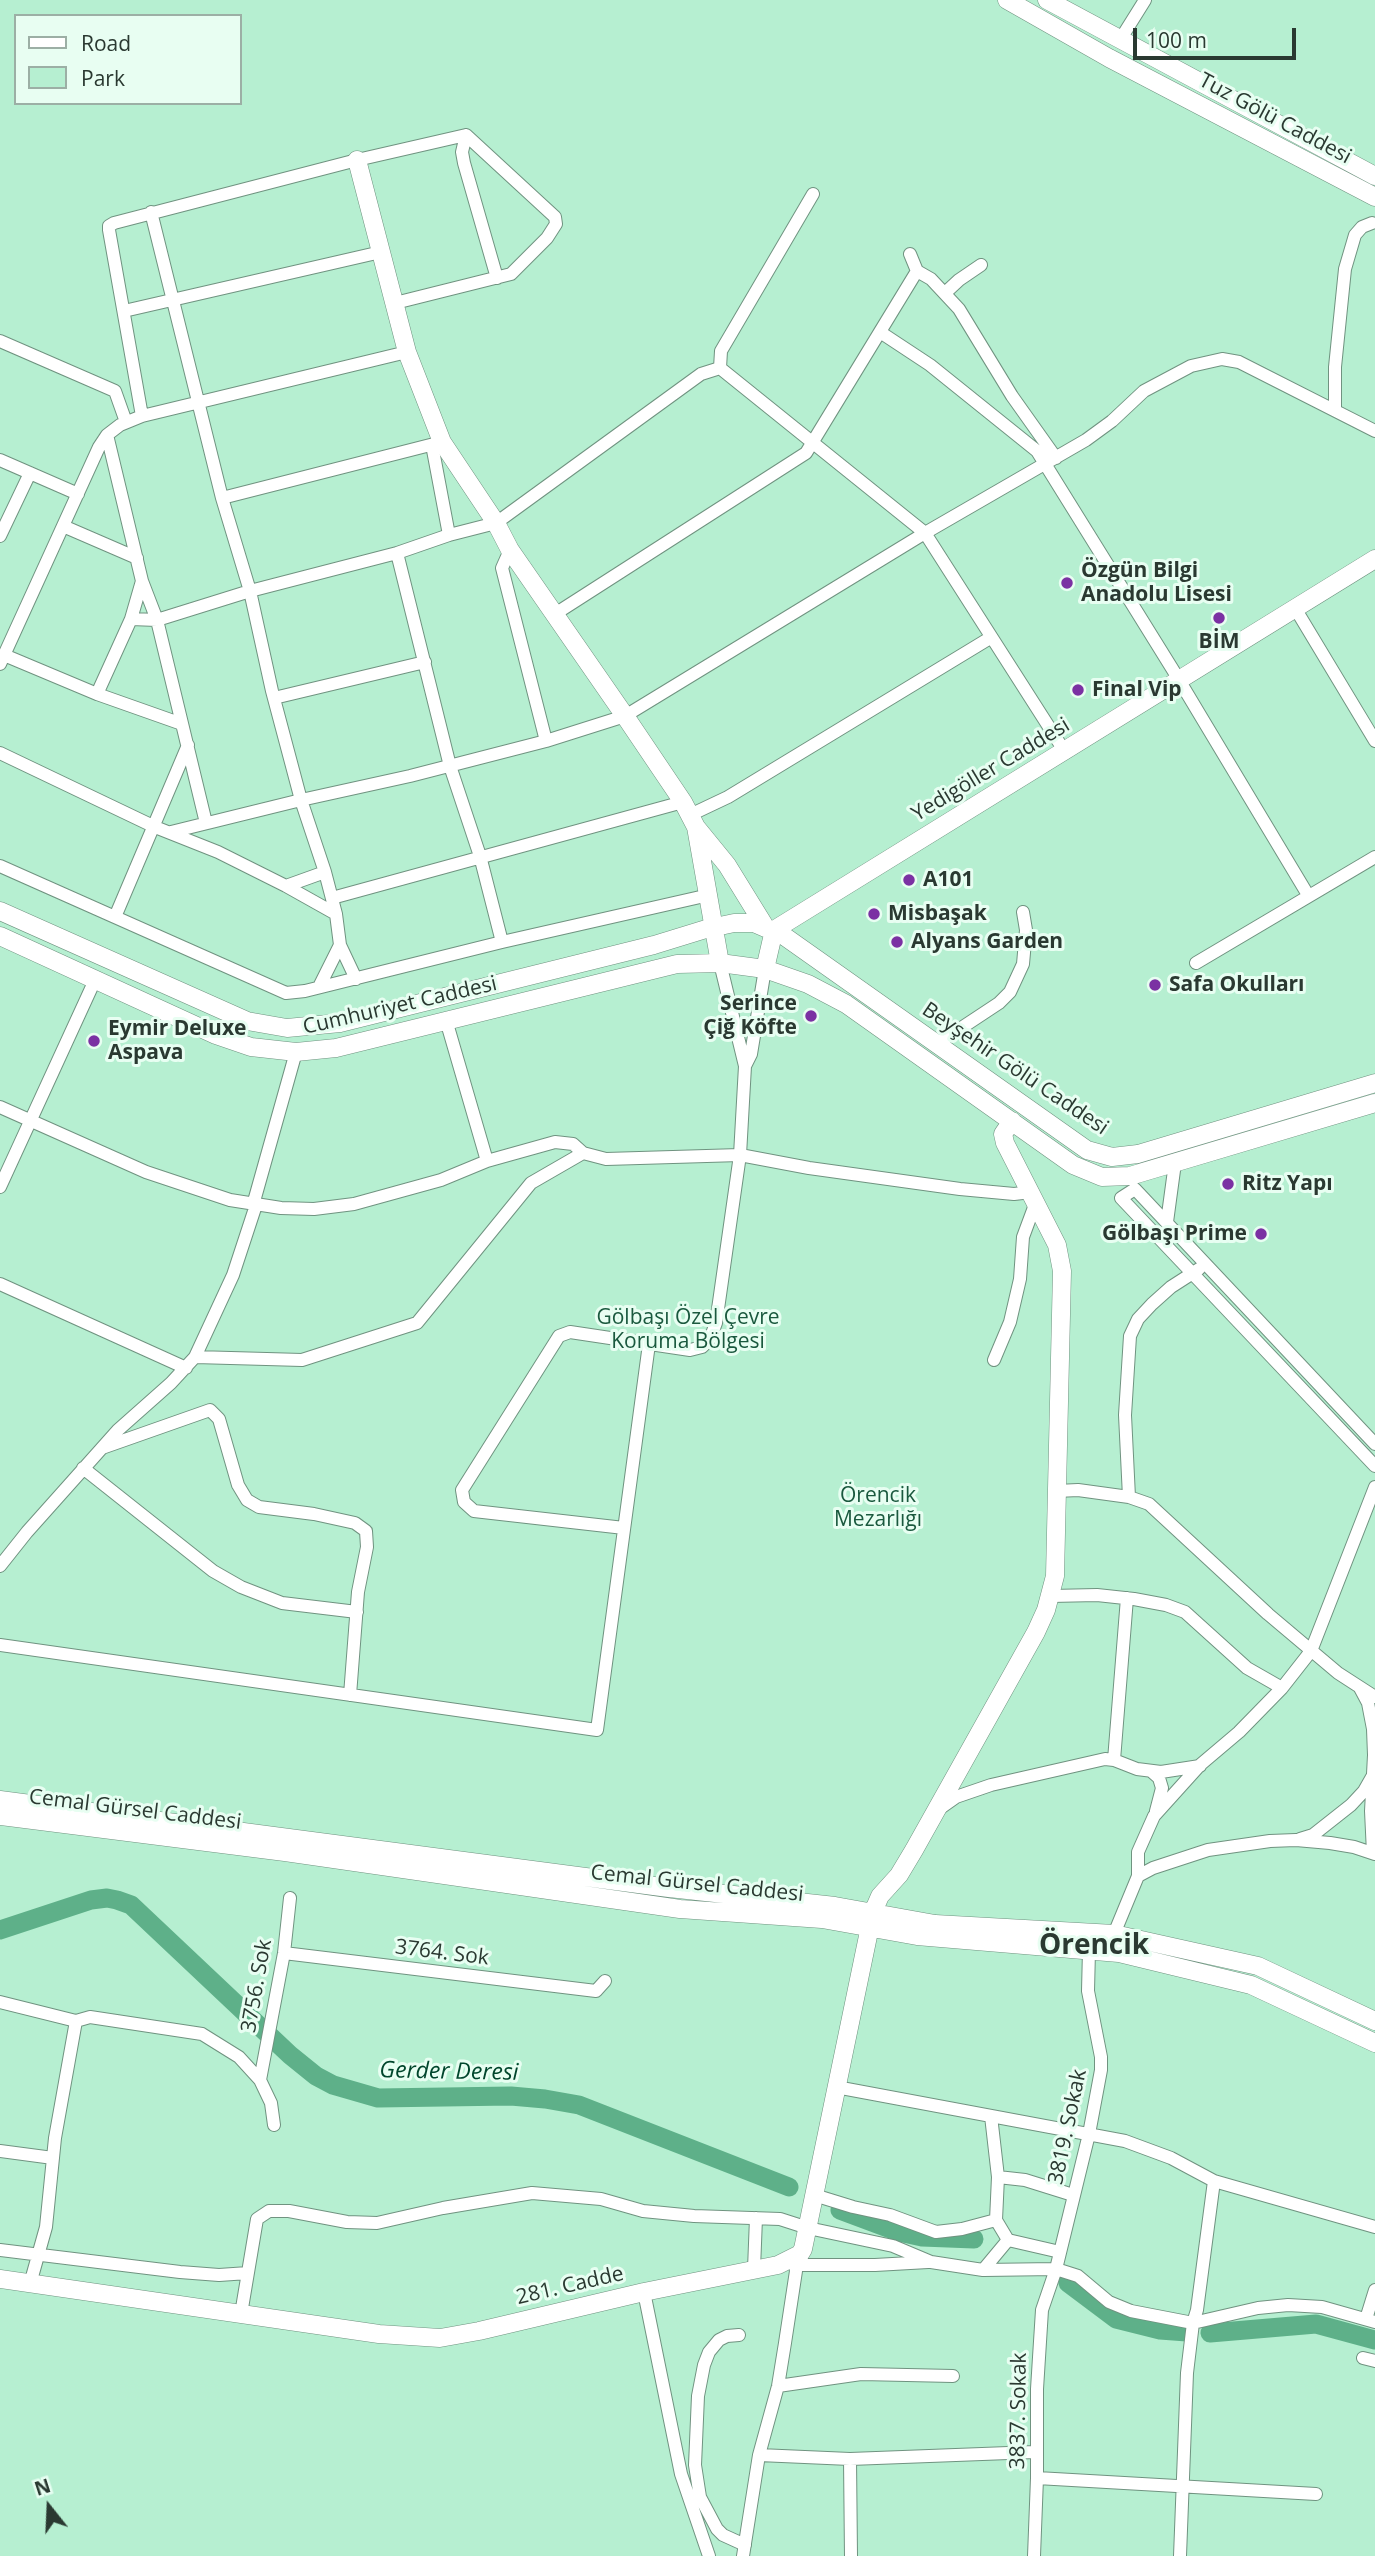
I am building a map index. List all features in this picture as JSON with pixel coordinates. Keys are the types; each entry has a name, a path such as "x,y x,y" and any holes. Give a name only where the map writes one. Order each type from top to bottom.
{"street":[{"name":"Tuz Gölü Caddesi","path":"1007,0 1110,58 1375,197"},
{"name":"Tuz Gölü Caddesi","path":"1047,0 1375,176"},
{"path":"1120,40 1145,0"},
{"path":"142,416 109,226 151,212 466,135"},
{"path":"466,135 462,152 464,163 497,278"},
{"path":"395,303 511,274 547,238 555,224 555,218 466,135"},
{"path":"357,160 407,352 437,444 449,534"},
{"path":"720,368 721,351 813,194"},
{"path":"151,212 197,402 250,591 301,800 326,873 340,945 356,979"},
{"path":"1335,409 1335,367 1345,269 1355,235 1362,227 1372,223"},
{"path":"124,311 381,252"},
{"path":"910,254 917,271 931,279 960,309 1308,895"},
{"path":"946,293 981,265"},
{"path":"555,614 806,453 917,271"},
{"path":"880,332 928,364 1051,461"},
{"path":"0,341 115,391 126,422"},
{"path":"182,724 2,660 107,435 126,422 142,416 407,352"},
{"path":"171,832 450,766 546,741 625,716 925,533 1051,461 1112,421 1156,383 1191,366 1222,359 1238,362 1375,431"},
{"path":"720,368 925,533 1065,752"},
{"path":"131,619 157,620 250,591 397,553 449,534 496,523 701,374 720,368"},
{"path":"107,435 142,581 157,620 206,822"},
{"path":"222,498 437,444"},
{"path":"437,444 496,523 510,550 769,928 751,1054 745,1066"},
{"path":"0,460 78,494"},
{"path":"0,536 30,473"},
{"path":"63,526 137,558"},
{"path":"510,550 502,568 546,741"},
{"path":"397,553 450,766 480,856 502,942"},
{"name":"Yedigöller Caddesi","path":"769,928 1065,752 1375,559"},
{"path":"97,694 131,619 142,581"},
{"path":"1295,608 1375,741"},
{"path":"332,898 480,856 690,815 739,790 990,638"},
{"path":"274,698 425,662"},
{"path":"115,918 188,745"},
{"path":"0,753 286,886 336,915"},
{"path":"624,1528 474,1511 464,1502 462,1490 559,1336 570,1332 690,1350 702,1347 710,1339 716,1323 740,1155 745,1066 720,963 709,895 690,815"},
{"path":"1196,963 1375,856"},
{"path":"0,866 274,990 295,993 709,895"},
{"path":"286,886 326,873"},
{"name":"Cumhuriyet Caddesi","path":"0,911 247,1021 287,1028 340,1023 654,945 715,927"},
{"path":"937,1044 999,1003 1010,992 1023,964 1026,930 1023,912"},
{"path":"715,927 745,922 769,928"},
{"name":"Beyşehir Gölü Caddesi","path":"769,928 1087,1150 1112,1157 1138,1154 1375,1083"},
{"name":"Cumhuriyet Caddesi","path":"0,936 234,1042 296,1052 336,1048 677,964 720,963 765,969 785,975 846,1004 1086,1172 1114,1178"},
{"path":"319,987 340,945"},
{"path":"0,1187 95,980"},
{"path":"446,1020 487,1161"},
{"path":"2,1557 118,1430 195,1357 233,1276 296,1052"},
{"path":"992,1107 1003,1091"},
{"path":"1114,1178 1175,1163 1375,1104"},
{"path":"0,1107 146,1172 230,1200 254,1205 314,1209 354,1204 441,1180 487,1161 555,1142 573,1144 583,1153 606,1159 740,1155 810,1168 1033,1197"},
{"path":"1031,1135 1042,1118"},
{"path":"739,2334 719,2340 709,2352 704,2364 698,2396 695,2465 700,2497 713,2523 723,2535 744,2550 759,2455 778,2386 795,2262 803,2249 808,2228 872,1920 880,1896 899,1875 1036,1632 1051,1596 1055,1576 1062,1271 1057,1245 1005,1143 1003,1134 1012,1121"},
{"path":"195,1357 302,1360 417,1323 531,1183 583,1153"},
{"path":"1112,1157 1114,1178 1128,1193"},
{"path":"1167,1222 1175,1163"},
{"path":"1375,1444 1135,1189 1121,1198 1375,1466"},
{"path":"994,1360 1010,1322 1020,1279 1023,1237 1033,1197"},
{"path":"1129,1497 1125,1415 1130,1336 1138,1319 1152,1304 1206,1264"},
{"path":"0,1284 186,1368"},
{"path":"0,1645 597,1730 649,1344"},
{"path":"102,1448 211,1410 219,1419 238,1485 247,1500 259,1507 355,1522 366,1531 367,1546 358,1592 350,1695"},
{"path":"83,1468 214,1571 241,1587 282,1603 357,1612"},
{"path":"1154,1816 1200,1766 1239,1732 1282,1688 1311,1651 1375,1487"},
{"path":"1057,1492 1078,1490 1129,1497 1149,1504 1311,1651 1338,1673 1375,1697"},
{"path":"1051,1596 1097,1595 1127,1598 1166,1605 1185,1612 1247,1668 1282,1688"},
{"path":"1114,1760 1127,1598"},
{"path":"1296,1840 1354,1847 1374,1854 1373,1729 1368,1703 1360,1688"},
{"path":"936,1811 956,1797 991,1785 1105,1759 1137,1769 1161,1772 1200,1766"},
{"path":"1115,1934 1138,1876 1138,1852 1160,1805 1162,1788 1159,1778 1151,1771"},
{"path":"1138,1876 1153,1868 1208,1850 1296,1840 1313,1835 1351,1805 1364,1791 1372,1776"},
{"name":"Cemal Gürsel Caddesi","path":"0,1800 668,1888 835,1906 917,1936 1119,1953 1251,1985 1375,2043"},
{"name":"Cemal Gürsel Caddesi","path":"0,1816 285,1852 680,1909 1115,1934 1258,1966 1375,2021"},
{"name":"3756. Sok","path":"260,2080 284,1953 290,1898"},
{"name":"3819. Sokak","path":"1056,2269 1089,2134 1101,2070 1101,2057 1088,1991 1089,1950"},
{"name":"3764. Sok","path":"284,1953 601,1986"},
{"path":"0,2003 76,2021 90,2017 202,2034 239,2057 260,2080 271,2103 274,2125"},
{"path":"30,2284 46,2227 53,2158 76,2021"},
{"path":"836,2087 1125,2141 1171,2158 1214,2181 1375,2227"},
{"path":"991,2116 998,2177 996,2220 1008,2240 1060,2252"},
{"path":"0,2151 53,2158"},
{"path":"998,2177 1025,2180 1073,2195"},
{"path":"1180,2556 1188,2373 1214,2181"},
{"path":"241,2314 257,2219 269,2211 289,2211 346,2222 377,2223 443,2208 532,2193 601,2199 642,2211 780,2219 808,2228 893,2246 930,2262"},
{"path":"814,2194 853,2207 890,2215 936,2232 996,2220"},
{"path":"754,2269 756,2218"},
{"path":"983,2270 1008,2240"},
{"path":"0,2250 180,2272 219,2275 248,2273"},
{"path":"795,2262 875,2265 930,2262 983,2270 1056,2269 1078,2276 1109,2302 1131,2311 1194,2323 1258,2308 1288,2305 1322,2307 1371,2321 1375,2290"},
{"name":"281. Cadde","path":"0,2279 379,2334 440,2338 644,2292 795,2262"},
{"name":"3837. Sokak","path":"1034,2556 1037,2478 1035,2452 1042,2310 1056,2269"},
{"path":"644,2292 681,2474 709,2556"},
{"path":"778,2386 861,2374 953,2376"},
{"path":"759,2455 850,2459 1035,2452"},
{"path":"850,2459 851,2556"},
{"path":"1037,2478 1316,2494"}],"green space":[{"name":"Gölbaşı Özel Çevre Koruma Bölgesi","path":"0,0 1375,0 1375,2556 0,2556"}],"waterway":[{"name":"Gerder Deresi","path":"0,1930 91,1900 117,1900 131,1905 290,2055 316,2076 333,2085 378,2098 511,2096 579,2105 789,2187"},
{"name":"Gerder Deresi","path":"840,2210 899,2232 922,2237 974,2239"},
{"name":"Gerder Deresi","path":"1068,2283 1116,2319 1160,2330 1187,2332"},
{"name":"Gerder Deresi","path":"1210,2333 1316,2324 1375,2340"}],"place":[{"name":"Özgün Bilgi Anadolu Lisesi","path":"1067,583"},
{"name":"BİM","path":"1219,618"},
{"name":"Final Vip","path":"1078,690"},
{"name":"A101","path":"909,880"},
{"name":"Misbaşak","path":"874,914"},
{"name":"Alyans Garden","path":"897,942"},
{"name":"Safa Okulları","path":"1155,985"},
{"name":"Serince Çiğ Köfte","path":"811,1016"},
{"name":"Eymir Deluxe Aspava","path":"94,1041"},
{"name":"Ritz Yapı","path":"1228,1184"},
{"name":"Gölbaşı Prime","path":"1261,1234"}],"district":[{"name":"Örencik","path":"1094,1946"}],"park label":[{"name":"Örencik Mezarlığı","path":"878,1508"}]}
